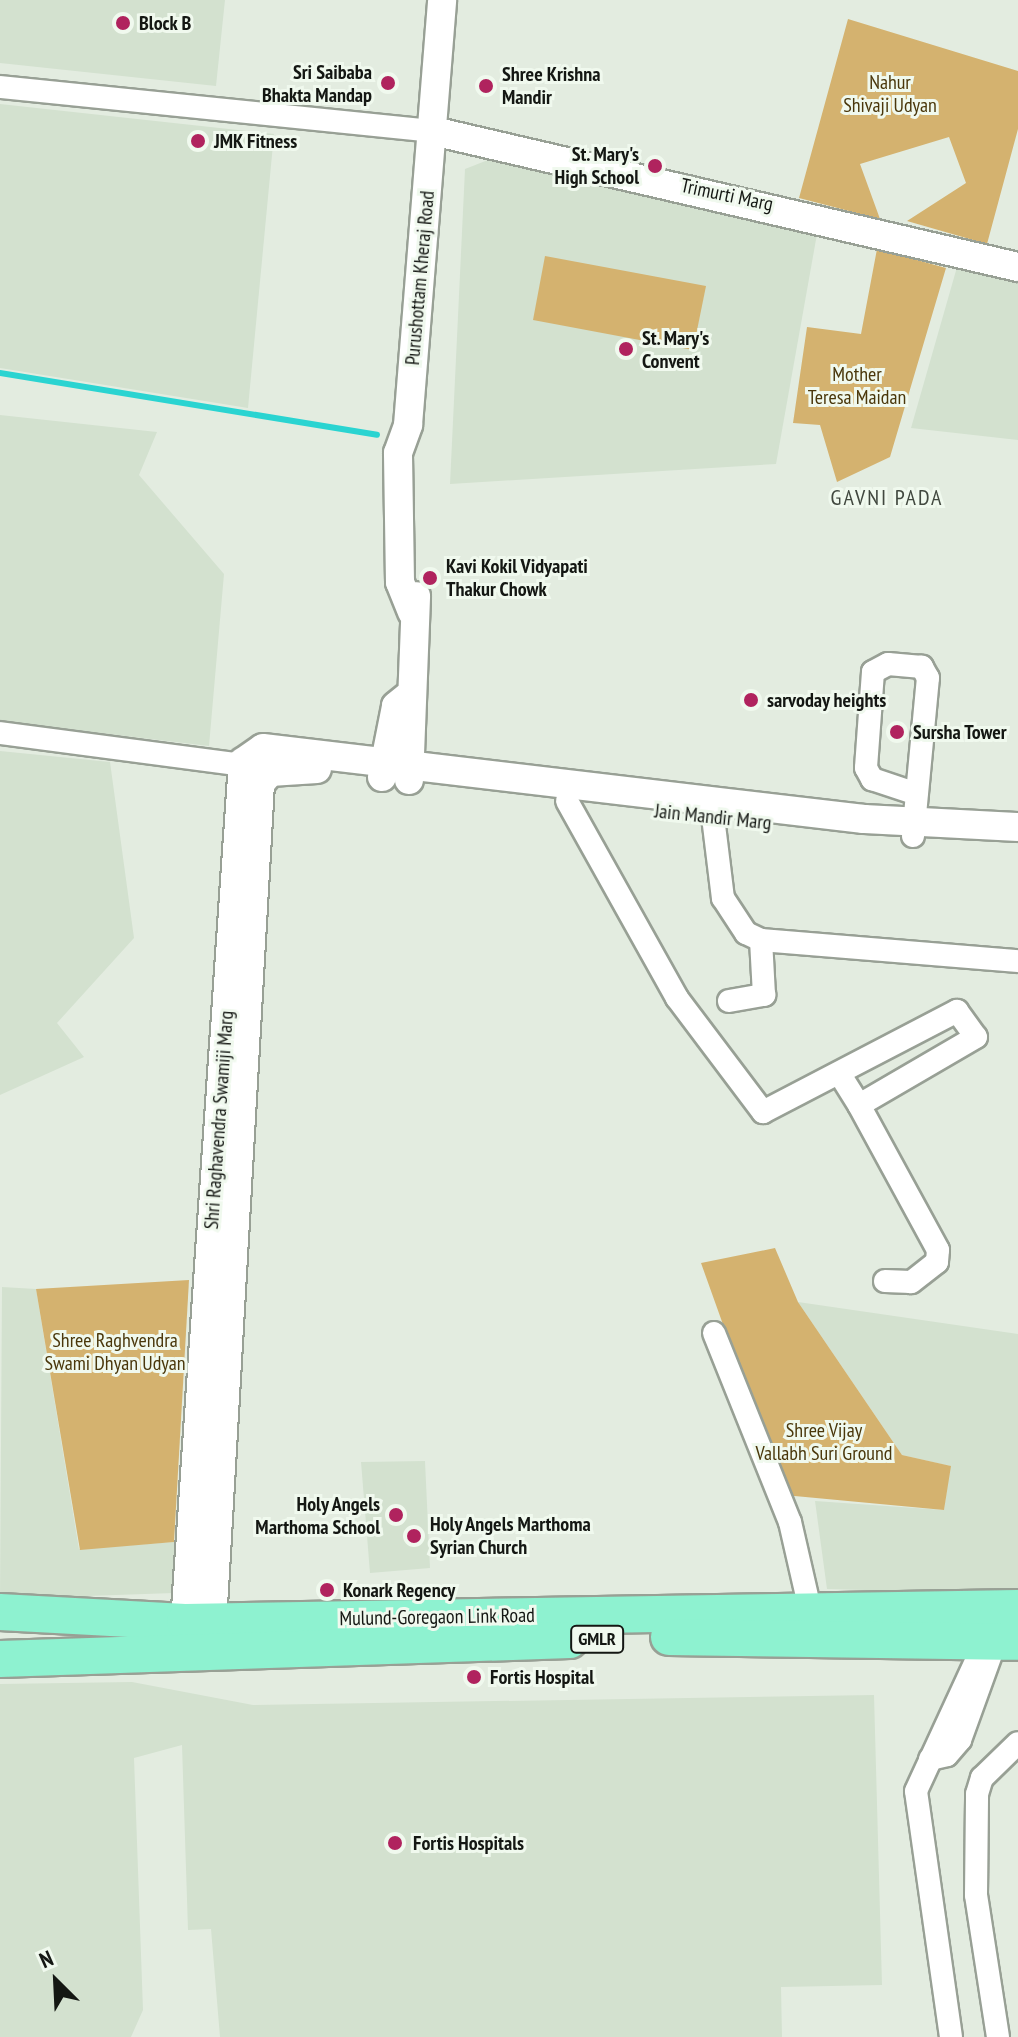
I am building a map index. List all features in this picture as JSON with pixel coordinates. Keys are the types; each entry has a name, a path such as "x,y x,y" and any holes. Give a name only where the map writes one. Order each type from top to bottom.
{"main road":[{"name":"Mulund-Goregaon Link Road","path":"637,1626 810,1609 1018,1608"},
{"name":"Mulund-Goregaon Link Road","path":"0,1612 198,1636"},
{"name":"Mulund-Goregaon Link Road","path":"0,1659 198,1636 637,1626 999,1642"}],"street":[{"name":"Purushottam Kheraj Road","path":"397,771 396,706 407,697 412,612 408,425 442,0"},
{"path":"0,87 433,131"},
{"name":"Trimurti Marg","path":"433,131 1018,267"},
{"path":"888,664 922,667 928,678 915,817 872,779 866,768 873,672 888,664"},
{"path":"0,733 243,762 270,772 314,761"},
{"path":"243,762 263,748 314,761 397,771"},
{"name":"Shri Raghavendra Swamiji Marg","path":"198,1636 242,921 243,762"},
{"name":"Jain Mandir Marg","path":"397,771 552,794 834,823 915,817 1018,827"},
{"name":"Shri Raghavendra Swamiji Marg","path":"242,921 260,784 270,772"},
{"path":"552,794 677,998 755,1106 774,1112 957,1011 966,1017 973,1044 859,1105"},
{"path":"696,810 723,898 746,933 761,940 1018,961"},
{"name":"Jain Mandir Marg","path":"915,817 1018,842"},
{"path":"729,1001 764,995 761,940"},
{"path":"840,1074 938,1250 937,1262 911,1282 885,1281"},
{"path":"714,1333 790,1522 810,1609"},
{"path":"951,2037 916,1791 930,1759 999,1642"},
{"path":"998,2037 976,1895 977,1794 982,1778 1018,1743"}],"shaded area":[{"path":"0,0 225,0 216,86 0,63"},
{"path":"0,104 274,134 248,408 0,368"},
{"name":"St. Mary's Convent","path":"488,160 817,234 776,464 450,484 465,169"},
{"path":"957,267 1018,282 1018,440 911,428"},
{"path":"0,415 157,432 139,475 224,574 209,746 0,721"},
{"path":"0,751 110,762 134,938 57,1023 84,1057 0,1095"},
{"path":"2,1287 36,1289 79,1549 174,1542 174,1593 0,1599"},
{"path":"798,1302 1018,1334 1018,1594 827,1589 815,1501 944,1510 950,1466 902,1455"},
{"name":"Holy Angels Marthoma School","path":"425,1461 430,1568 370,1573 361,1462"},
{"path":"132,1682 253,1705 874,1695 882,1985 781,1987 782,2037 220,2037 211,1929 188,1930 182,1745 134,1758 143,2010 131,2037 0,2037 0,1684"}],"green space":[{"name":"Nahur Shivaji Udyan","path":"848,19 1018,71 1018,129 987,244 907,221 966,183 949,137 860,164 880,219 799,198"},
{"name":"Mother Teresa Maidan","path":"877,249 946,268 890,457 837,482 820,425 793,423 807,327 861,334"},
{"path":"545,256 706,286 693,350 533,320"},
{"name":"Shree Vijay Vallabh Suri Ground","path":"775,1248 798,1302 902,1455 951,1466 944,1510 784,1495 701,1263"},
{"name":"Shree Raghvendra Swami Dhyan Udyan","path":"189,1280 174,1542 80,1550 36,1289"}],"waterway":[{"path":"0,373 377,435"}],"place":[{"name":"Block B","path":"123,23"},
{"name":"Sri Saibaba Bhakta Mandap","path":"388,83"},
{"name":"Shree Krishna Mandir","path":"486,86"},
{"name":"JMK Fitness","path":"198,141"},
{"name":"St. Mary's High School","path":"655,166"},
{"name":"St. Mary's Convent","path":"626,349"},
{"name":"Kavi Kokil Vidyapati Thakur Chowk","path":"430,578"},
{"name":"sarvoday heights","path":"751,700"},
{"name":"Sursha Tower","path":"897,732"},
{"name":"Holy Angels Marthoma School","path":"396,1515"},
{"name":"Holy Angels Marthoma Syrian Church","path":"414,1536"},
{"name":"Konark Regency","path":"327,1590"},
{"name":"Fortis Hospital","path":"474,1677"},
{"name":"Fortis Hospitals","path":"395,1843"}],"district":[{"name":"GAVNI PADA","path":"887,498"}]}
